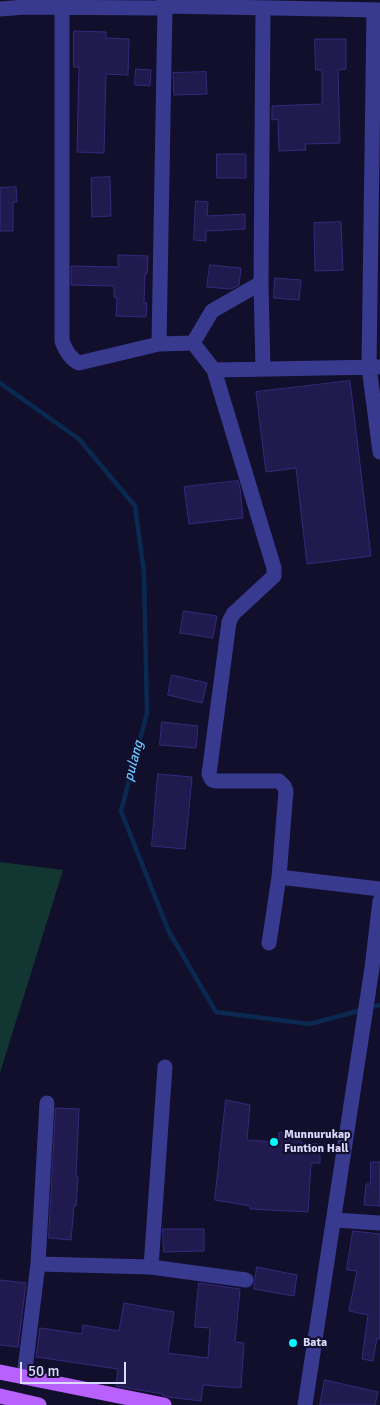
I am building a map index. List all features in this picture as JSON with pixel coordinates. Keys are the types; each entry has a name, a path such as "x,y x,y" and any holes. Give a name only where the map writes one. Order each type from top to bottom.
{"main road":[{"path":"0,1372 164,1405"},
{"path":"0,1396 39,1405"}],"street":[{"path":"62,4 62,341 74,361 79,362 159,344 193,343"},
{"path":"0,8 62,4 377,10 374,367 380,452"},
{"path":"159,5 159,344"},
{"path":"263,8 261,283 263,369"},
{"path":"193,343 212,311 261,283"},
{"path":"193,343 214,370 274,568 274,576 232,614 229,622 209,774 212,780 216,781 279,781 286,791 279,877 269,943"},
{"path":"214,370 374,367"},
{"path":"279,877 380,889"},
{"path":"305,1405 372,968 380,900"},
{"path":"151,1267 165,1067"},
{"path":"24,1377 38,1264 47,1103"},
{"path":"334,1220 380,1223"},
{"path":"38,1264 151,1267 246,1280"}],"green space":[{"path":"0,862 63,870 0,1073"}],"building":[{"path":"74,31 106,32 106,38 129,39 128,75 106,74 104,153 77,152 79,67 74,67"},
{"path":"315,39 346,39 346,69 338,70 340,143 305,144 306,150 279,151 278,119 272,120 272,106 322,104 322,70 316,70"},
{"path":"136,69 151,70 150,86 135,85"},
{"path":"206,72 207,94 174,95 173,73"},
{"path":"217,154 246,154 246,178 217,178"},
{"path":"110,177 111,216 92,217 91,178"},
{"path":"16,187 17,202 13,202 13,231 0,231 0,188"},
{"path":"196,201 208,202 207,216 245,214 245,229 206,231 206,241 194,240"},
{"path":"341,222 343,270 315,271 314,223"},
{"path":"118,255 148,256 144,303 147,303 146,317 116,316 117,298 114,297 114,286 71,285 71,266 118,267"},
{"path":"210,265 241,268 239,285 231,289 207,287"},
{"path":"275,278 301,280 299,300 274,298"},
{"path":"350,381 371,556 307,564 296,468 266,472 256,392"},
{"path":"238,481 243,518 189,524 184,487"},
{"path":"184,611 217,616 213,638 180,633"},
{"path":"172,675 207,683 202,703 168,695"},
{"path":"162,722 198,726 196,748 160,745"},
{"path":"158,774 192,777 185,849 152,846"},
{"path":"226,1100 250,1105 247,1140 279,1142 279,1132 301,1133 301,1143 320,1144 320,1163 311,1163 308,1212 250,1209 250,1206 215,1200"},
{"path":"56,1108 79,1109 76,1177 78,1177 71,1240 49,1238"},
{"path":"371,1162 380,1162 380,1206 364,1205 366,1184 370,1184"},
{"path":"163,1229 204,1229 204,1251 164,1252"},
{"path":"353,1231 380,1234 380,1339 377,1338 373,1361 362,1359 368,1315 349,1311 357,1271 347,1270"},
{"path":"257,1267 297,1275 294,1296 254,1289"},
{"path":"0,1280 26,1283 18,1347 0,1345"},
{"path":"199,1283 240,1289 235,1342 244,1343 241,1388 203,1385 201,1401 168,1397 163,1394 116,1386 118,1369 36,1357 40,1328 82,1334 83,1325 119,1331 124,1303 174,1312 168,1353 208,1358 210,1328 195,1327"},
{"path":"325,1380 378,1392 375,1405 320,1405"}],"waterway":[{"name":"pulang","path":"0,383 79,439 135,506 144,573 147,713 121,811 169,932 216,1012 310,1024 362,1010"},
{"name":"pulang","path":"369,1008 380,1005"}],"place":[{"name":"Munnurukap Funtion Hall","path":"274,1142"},
{"name":"Bata","path":"293,1343"}]}
